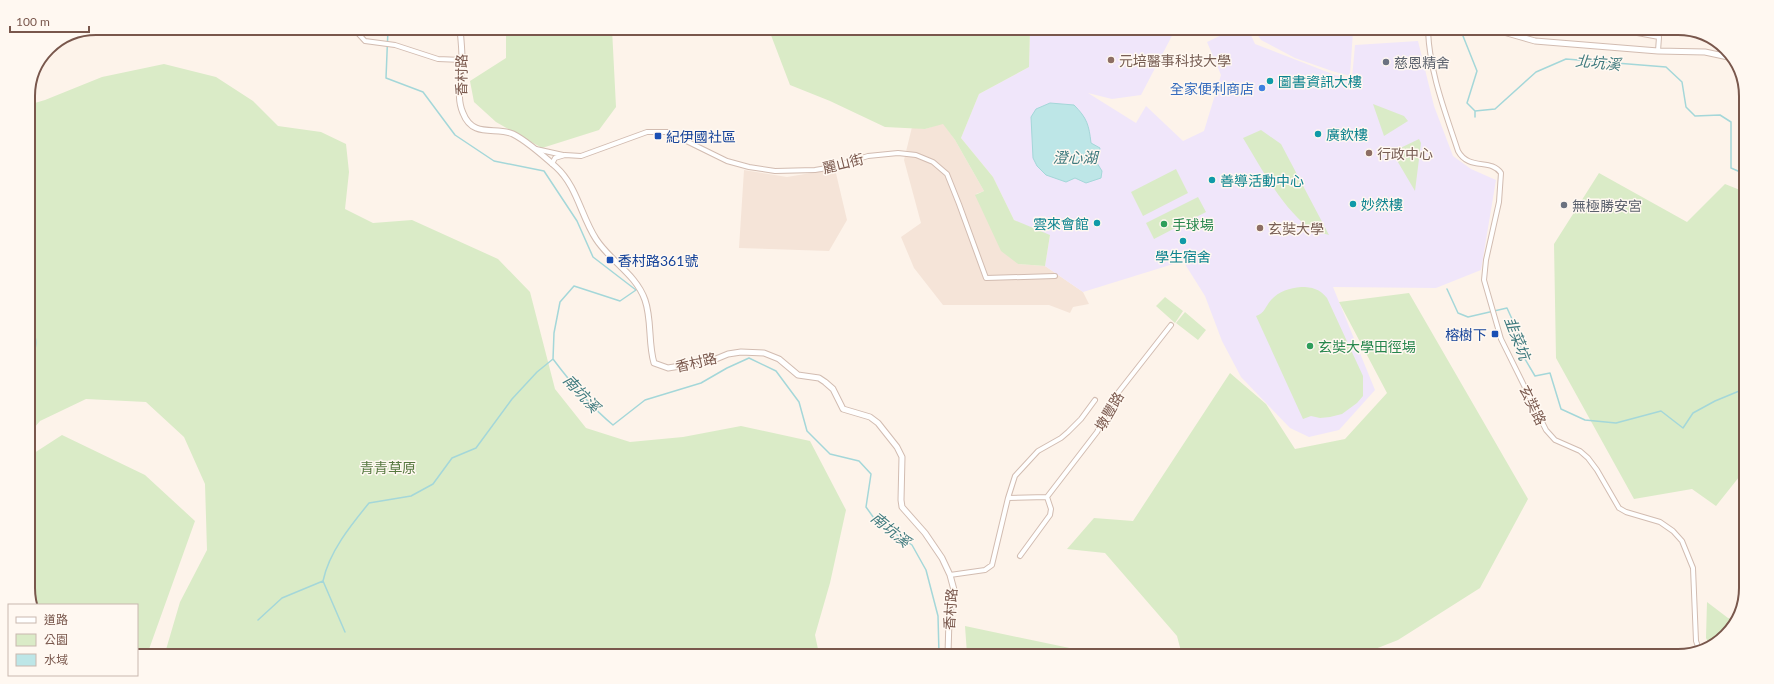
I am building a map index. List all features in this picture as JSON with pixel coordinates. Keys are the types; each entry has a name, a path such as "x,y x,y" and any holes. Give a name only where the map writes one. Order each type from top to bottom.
{"street":[{"path":"360,35 365,41 395,44 438,58 462,60"},
{"name":"香村路","path":"460,35 462,60 459,99 463,114 470,123 483,131 512,134 552,164 565,177 573,190 597,240 636,282 647,309 654,363 668,368 711,361 728,354 742,352 764,353 779,359 798,375 819,378 832,389 843,409 873,419 878,423 897,447 902,457 902,507 925,533 942,558 950,574 954,590 949,620 948,649"},
{"name":"玄奘路","path":"1428,35 1429,53 1436,86 1458,151 1462,158 1470,162 1494,167 1501,173 1499,202 1486,260 1484,280 1501,338 1546,430 1555,440 1580,451 1588,458 1620,508 1626,512 1660,522 1673,531 1682,541 1693,568 1696,641 1698,646"},
{"path":"1514,35 1535,41 1658,51 1704,52 1723,56"},
{"path":"1648,35 1658,37 1658,51"},
{"name":"麗山街","path":"531,148 566,155 581,156 648,132 668,132 727,161 749,167 775,171 821,169 874,156 898,153 916,155 933,162 947,174 986,278 1055,276"},
{"path":"552,164 555,158 566,155"},
{"name":"墩豐路","path":"1047,497 1097,432 1117,394 1171,325"},
{"name":"墩豐路","path":"950,574 985,570 992,565 1014,476 1038,451 1061,438 1068,432 1081,419 1095,400"},
{"path":"1008,498 1047,497 1051,509 1050,515 1020,556"}],"shaded area":[{"name":"玄奘大學","path":"1030,35 1172,35 1141,95 1112,99 1088,93 1136,123 1146,106 1183,141 1204,131 1221,75 1207,42 1222,35 1251,35 1255,44 1335,75 1352,78 1355,45 1418,41 1434,106 1453,156 1471,169 1496,180 1481,270 1436,288 1333,287 1375,390 1339,430 1309,437 1290,428 1241,377 1222,341 1205,296 1183,261 1083,292 1045,266 1050,236 1014,220 993,177 961,138 979,94 1029,67"},
{"name":"元培醫事科技大學","path":"1258,35 1353,35 1350,76 1295,58 1261,40"},
{"path":"943,123 955,140 984,191 976,194 1018,264 1045,266 1083,292 1089,304 1073,307 1070,313 1049,305 943,305 914,268 901,237 921,223 904,160 912,127 925,129"},
{"path":"835,169 847,220 829,251 739,248 744,170 787,177"}],"green space":[{"path":"506,35 612,35 616,107 599,130 542,148 496,122 474,102 470,81 506,58"},
{"path":"771,35 1030,35 1029,67 979,94 961,138 993,177 1014,220 1050,235 1045,266 1018,264 1001,251 975,195 984,191 955,140 943,124 925,129 885,127 830,101 790,85"},
{"name":"青青草原","path":"164,64 216,77 253,101 278,126 321,132 346,144 349,172 345,209 373,223 412,220 498,259 530,292 555,389 586,428 630,442 683,437 741,426 810,441 846,510 830,583 815,635 818,649 166,649 180,602 207,550 205,484 184,437 146,402 86,399 40,421 35,427 35,103 102,77"},
{"path":"1373,104 1404,116 1408,121 1384,136"},
{"path":"1261,130 1281,144 1329,235 1309,228 1289,209 1272,186 1243,138"},
{"path":"1419,139 1421,143 1415,191 1392,152"},
{"path":"1176,169 1188,193 1143,216 1131,192"},
{"path":"1599,173 1687,222 1725,184 1739,190 1739,477 1716,506 1692,489 1634,499 1556,358 1554,244"},
{"path":"1198,197 1206,212 1154,239 1146,223"},
{"name":"玄奘大學田徑場","path":"1301,287 1316,289 1322,292 1327,298 1363,376 1363,396 1357,403 1342,414 1320,418 1311,416 1303,419 1256,316 1259,315 1271,300 1281,292"},
{"path":"1409,293 1528,499 1480,588 1398,640 1375,649 1180,649 1177,636 1105,553 1067,549 1094,518 1133,521 1230,373 1266,404 1295,449 1345,439 1387,393 1339,302"},
{"path":"1165,297 1183,311 1175,323 1156,306"},
{"path":"1185,312 1206,330 1198,340 1176,323"},
{"path":"62,435 145,475 195,521 149,649 138,649 138,604 37,604 35,592 35,452"},
{"path":"1707,602 1730,619 1712,639 1708,641 1706,638"},
{"path":"965,626 1074,649 967,649"}],"water":[{"name":"澄心湖","path":"1050,103 1074,105 1085,118 1091,143 1100,148 1097,163 1102,171 1101,178 1086,183 1075,178 1066,182 1046,175 1037,166 1033,158 1031,117 1036,109"}],"waterway":[{"name":"南坑溪","path":"388,35 386,78 423,92 455,135 494,161 544,171 577,221 593,257 636,290 620,301 574,286 560,302 554,333 553,359 581,394 613,425 645,400 701,383 727,368 749,358 776,371 799,402 807,431 830,454 859,461 871,474 866,507 876,521 912,545 926,570 938,616 939,649"},
{"name":"北坑溪","path":"1463,35 1477,71 1467,103 1475,111 1495,109 1536,72 1566,59 1666,67 1682,82 1686,107 1695,116 1720,115 1731,122 1731,168 1739,171"},
{"name":"北坑溪","path":"1475,111 1475,117"},
{"name":"韭菜坑","path":"1447,289 1458,313 1468,317 1507,308 1517,330 1522,354 1535,376 1550,373 1561,409 1585,420 1616,423 1661,411 1683,428 1693,413 1715,401 1739,391"},
{"path":"258,620 282,598 323,581 335,549 369,503 411,496 433,484 452,458 476,448 512,399 537,372 553,359"},
{"path":"323,581 345,632"}],"place":[{"name":"元培醫事科技大學","path":"1111,60"},
{"name":"慈恩精舍","path":"1386,62"},
{"name":"圖書資訊大樓","path":"1270,81"},
{"name":"全家便利商店","path":"1262,88"},
{"name":"廣欽樓","path":"1318,134"},
{"name":"紀伊國社區","path":"658,136"},
{"name":"行政中心","path":"1369,153"},
{"name":"善導活動中心","path":"1212,180"},
{"name":"妙然樓","path":"1353,204"},
{"name":"無極勝安宮","path":"1564,205"},
{"name":"雲來會館","path":"1097,223"},
{"name":"手球場","path":"1164,224"},
{"name":"玄奘大學","path":"1260,228"},
{"name":"學生宿舍","path":"1183,241"},
{"name":"香村路361號","path":"610,260"},
{"name":"榕樹下","path":"1495,334"},
{"name":"玄奘大學田徑場","path":"1310,346"}]}
